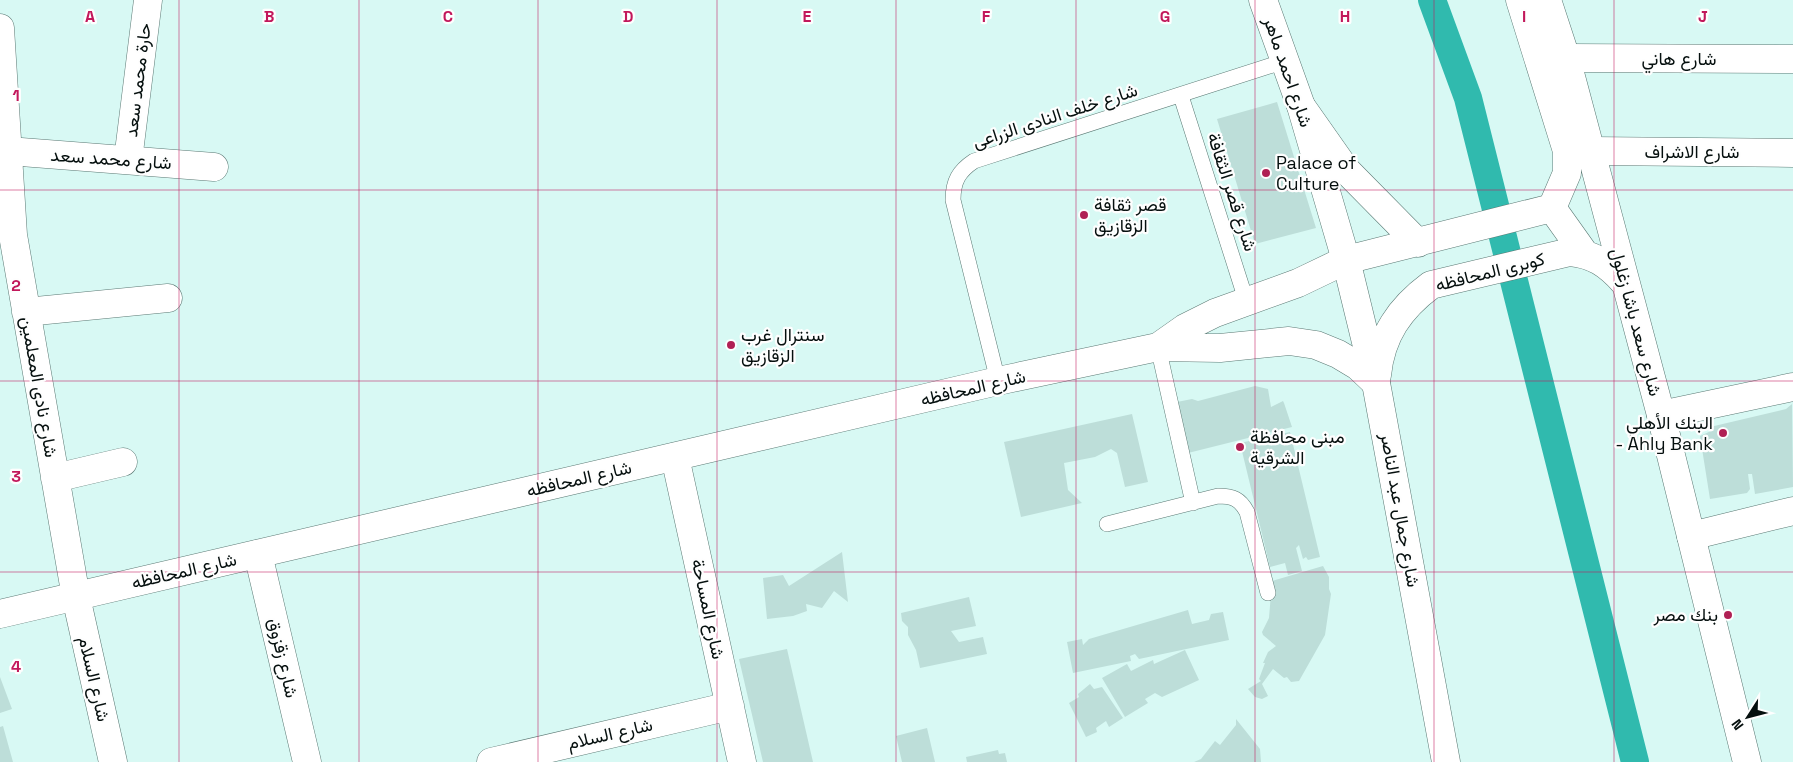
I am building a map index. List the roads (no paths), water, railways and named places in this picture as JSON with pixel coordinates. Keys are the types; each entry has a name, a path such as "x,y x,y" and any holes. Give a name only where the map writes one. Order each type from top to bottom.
{"main road":[{"name":"حارة محمد سعد","path":"128,160 148,0"},
{"name":"شارع احمد ماهر","path":"1263,0 1301,106 1346,260"},
{"path":"1520,0 1568,151 1567,173 1551,209"},
{"name":"شارع سعد باشا زغلول","path":"1547,0 1566,58 1661,416 1747,762"},
{"name":"شارع نادى المعلمين","path":"0,28 2,103 8,151 6,236 26,312 76,597"},
{"name":"شارع هاني","path":"1566,58 1793,59"},
{"path":"1301,106 1346,170 1420,242"},
{"name":"شارع محمد سعد","path":"8,151 214,167"},
{"name":"شارع الاشراف","path":"1590,151 1793,153"},
{"path":"1346,260 1551,209"},
{"path":"1551,209 1577,252 1599,259 1624,282"},
{"name":"كوبرى المحافظه","path":"1376,383 1378,359 1386,337 1397,317 1412,299 1431,285 1577,252"},
{"name":"شارع المحافظه","path":"1158,347 1185,328 1246,300 1298,283 1346,260"},
{"name":"شارع جمال عبد الناصر","path":"1346,260 1376,383 1446,762"},
{"path":"26,312 168,298"},
{"name":"شارع المحافظه","path":"0,614 998,381 1158,347 1220,348 1289,341 1316,345 1338,354 1358,366 1376,383"},
{"path":"1661,416 1793,387"},
{"name":"شارع المساحة","path":"675,457 742,762"},
{"path":"55,478 123,462"},
{"path":"1691,536 1793,511"},
{"name":"شارع زقزوق","path":"258,554 307,762"},
{"name":"شارع السلام","path":"76,597 113,762"},
{"name":"شارع السلام","path":"491,762 730,706"}],"lane":[{"name":"شارع خلف النادى الزراعى","path":"998,381 953,200 953,188 957,177 974,161 1285,61"},
{"name":"شارع قصر الثقافة","path":"1181,96 1246,300"},
{"path":"1158,347 1194,503"},
{"path":"1107,524 1230,496 1241,502 1247,512 1268,593"}],"waterway":[{"path":"1432,0 1468,98 1635,762"}],"place":[{"name":"Palace of Culture","path":"1266,173"},
{"name":"قصر ثقافة الزقازيق","path":"1084,215"},
{"name":"سنترال غرب الزقازيق","path":"731,345"},
{"name":"البنك الأهلي - Ahly Bank","path":"1723,433"},
{"name":"مبنى محافظة الشرقية","path":"1240,447"},
{"name":"بنك مصر","path":"1728,615"}]}
